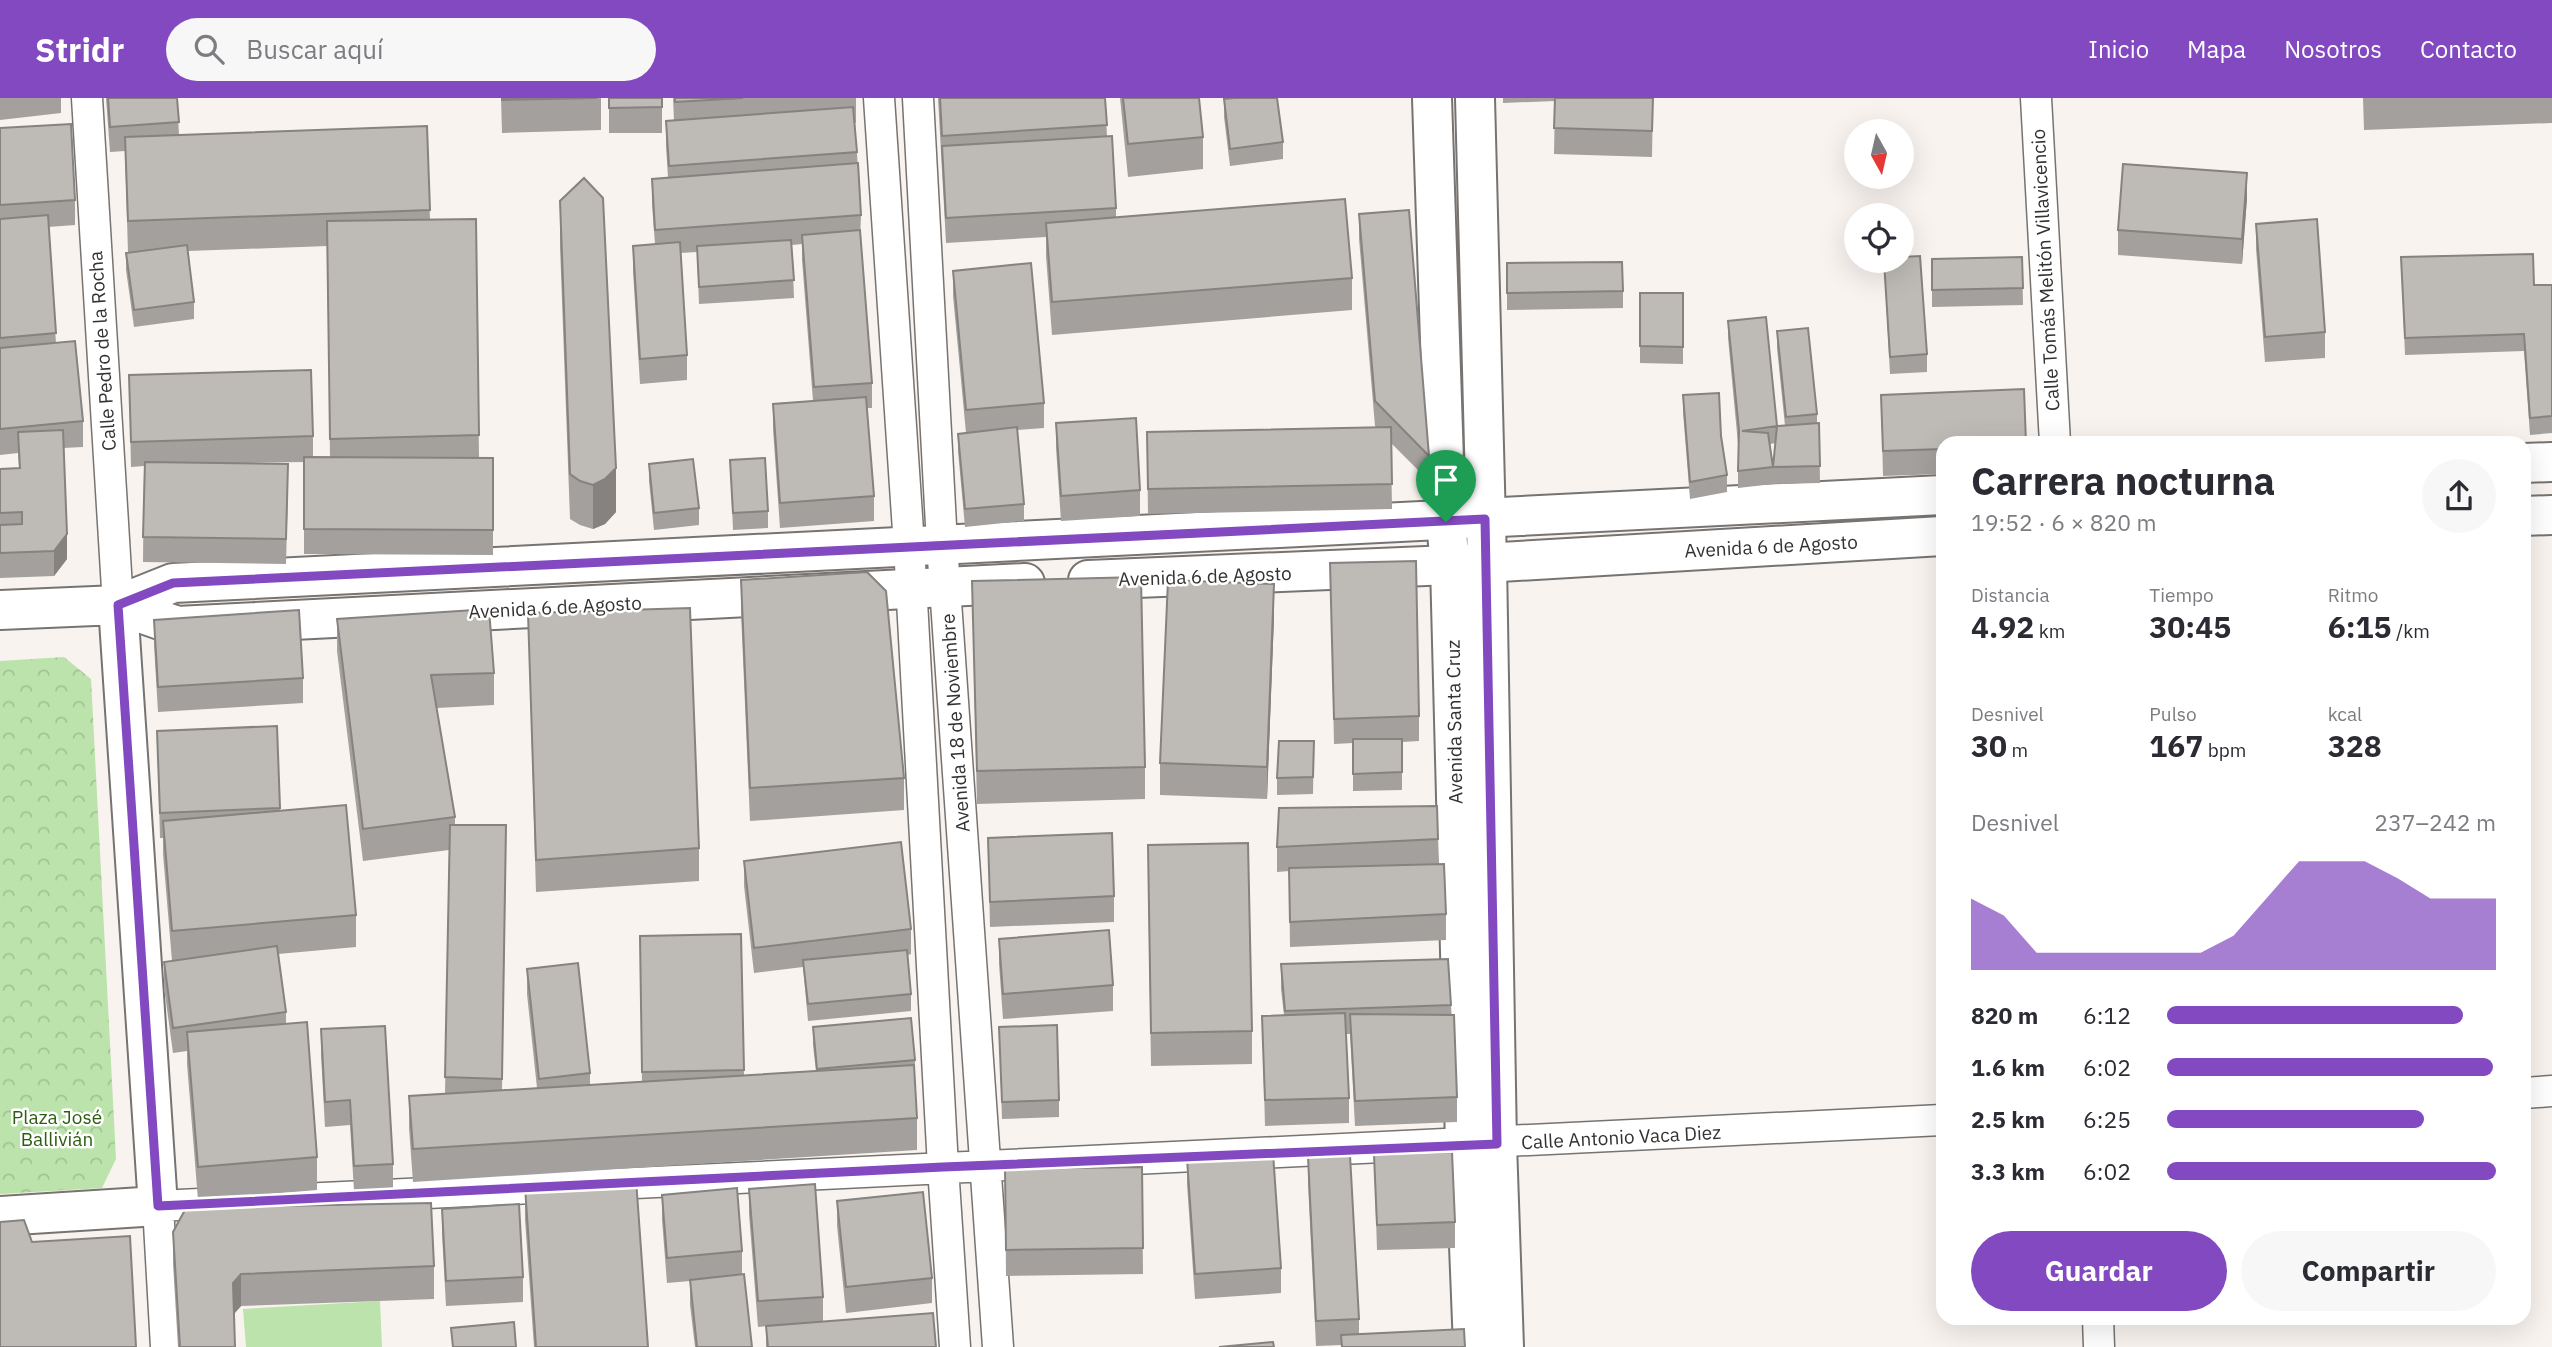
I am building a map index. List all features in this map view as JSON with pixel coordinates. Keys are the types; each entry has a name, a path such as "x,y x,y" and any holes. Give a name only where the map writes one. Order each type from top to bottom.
{"main road":[{"name":"Avenida Santa Cruz","path":"1432,98 1446,522 1469,564"},
{"name":"Avenida Santa Cruz","path":"1473,1347 1481,1144 1469,564 1485,519 1475,98"},
{"path":"2531,463 2552,462"},
{"path":"0,610 118,605 173,583 1446,522 1936,495"},
{"path":"2531,516 2552,515"},
{"name":"Avenida 6 de Agosto","path":"118,605 177,626 928,587 1469,564 1936,536"},
{"path":"118,605 158,1206"},
{"name":"Avenida Santa Cruz","path":"1481,1144 1504,1347"},
{"name":"Calle Antonio Vaca Diez","path":"0,1216 158,1206"}],"street":[{"name":"Calle Pedro de la Rocha","path":"87,98 118,605"},
{"name":"Avenida 18 de Noviembre","path":"879,98 985,1166 998,1347"},
{"name":"Avenida 18 de Noviembre","path":"918,98 925,545"},
{"name":"Calle Tomás Melitón Villavicencio","path":"2036,98 2055,436"},
{"name":"Avenida 18 de Noviembre","path":"928,587 943,1167 955,1347"},
{"path":"2531,1092 2552,1091"},
{"name":"Calle Antonio Vaca Diez","path":"158,1206 1936,1120"},
{"path":"158,1206 166,1347"},
{"path":"2098,1325 2099,1347"}],"green space":[{"name":"Plaza José Ballivián","path":"64,657 91,679 116,1159 102,1188 0,1194 0,661"},
{"path":"380,1301 382,1347 246,1347 243,1309"}],"building":[{"path":"108,98 177,98 179,122 110,127"},
{"path":"502,98 597,98 502,100"},
{"path":"609,98 662,98 662,107 609,108"},
{"path":"675,98 743,98 675,102"},
{"path":"940,98 1105,98 1107,125 942,136"},
{"path":"1123,98 1199,98 1203,137 1128,144"},
{"path":"1277,98 1283,142 1230,149 1224,99"},
{"path":"1555,98 1653,98 1652,131 1554,128"},
{"path":"853,107 857,152 669,166 666,121"},
{"path":"71,124 75,200 0,205 0,128"},
{"path":"427,126 430,210 128,221 125,137"},
{"path":"1112,136 1116,208 946,218 942,146"},
{"path":"858,163 861,215 655,230 652,179"},
{"path":"2123,164 2247,173 2242,239 2118,230"},
{"path":"584,178 603,198 616,468 605,479 593,485 570,474 560,201"},
{"path":"1345,199 1352,278 1052,302 1046,223"},
{"path":"1409,210 1429,456 1375,401 1359,214"},
{"path":"48,215 56,333 0,338 0,219"},
{"path":"476,219 479,435 330,439 327,221"},
{"path":"2317,219 2325,332 2265,337 2256,224"},
{"path":"860,230 872,383 814,387 802,235"},
{"path":"791,240 794,280 699,287 697,246"},
{"path":"680,242 687,355 640,359 633,246"},
{"path":"187,245 194,302 134,310 126,253"},
{"path":"2533,254 2534,285 2552,285 2552,416 2530,418 2524,334 2405,338 2401,257"},
{"path":"1914,256 1920,256 1927,354 1890,357 1885,273 1914,273"},
{"path":"2022,257 2023,288 1932,290 1932,259"},
{"path":"1622,262 1623,291 1507,293 1507,263"},
{"path":"1031,263 1044,403 966,410 953,271"},
{"path":"1640,293 1683,293 1683,347 1640,346"},
{"path":"1766,317 1777,426 1742,431 1768,433 1773,467 1738,471 1739,430 1728,321"},
{"path":"1808,328 1817,414 1786,417 1777,331"},
{"path":"75,341 83,421 0,429 0,348"},
{"path":"311,370 313,436 131,442 129,375"},
{"path":"2024,389 2026,436 1936,436 1936,449 1883,451 1881,395"},
{"path":"1719,393 1721,436 1727,475 1690,482 1683,395"},
{"path":"866,397 874,496 780,503 773,404"},
{"path":"1136,418 1140,490 1061,496 1056,423"},
{"path":"1819,423 1820,466 1773,467 1777,426"},
{"path":"1017,427 1024,504 965,509 958,434"},
{"path":"1391,427 1392,484 1148,489 1147,432"},
{"path":"63,430 67,534 54,551 0,553 0,525 22,524 22,512 0,513 0,469 20,468 18,432"},
{"path":"304,457 493,458 493,530 304,529"},
{"path":"765,458 768,511 733,513 730,460"},
{"path":"693,459 699,508 654,513 649,464"},
{"path":"145,462 288,464 286,539 143,537"},
{"path":"1416,561 1419,716 1334,719 1330,563"},
{"path":"867,572 886,591 904,778 750,788 741,580"},
{"path":"1141,577 1145,767 977,771 972,581"},
{"path":"1168,580 1274,584 1267,767 1160,763"},
{"path":"690,608 699,848 536,860 528,613"},
{"path":"489,609 494,673 431,675 455,817 363,829 337,619"},
{"path":"299,610 303,678 158,687 154,620"},
{"path":"277,726 280,808 160,813 157,731"},
{"path":"1353,739 1402,739 1402,772 1353,774"},
{"path":"1279,741 1314,741 1313,777 1277,778"},
{"path":"346,805 356,915 172,931 163,821"},
{"path":"1437,806 1438,839 1277,847 1279,808"},
{"path":"450,825 506,825 502,1079 445,1077"},
{"path":"1112,833 1114,896 990,902 988,838"},
{"path":"901,842 911,929 754,948 744,861"},
{"path":"1248,843 1252,1031 1151,1033 1148,845"},
{"path":"1444,864 1446,914 1290,922 1289,868"},
{"path":"1109,930 1113,985 1003,994 999,939"},
{"path":"741,934 744,1070 642,1072 640,936"},
{"path":"277,946 286,1012 173,1028 164,962"},
{"path":"907,950 911,994 808,1004 803,960"},
{"path":"1448,959 1451,1005 1285,1011 1281,964"},
{"path":"578,963 590,1073 539,1079 527,969"},
{"path":"1345,1013 1349,1098 1265,1100 1262,1016"},
{"path":"1350,1014 1454,1015 1457,1097 1355,1101"},
{"path":"911,1018 915,1060 817,1069 813,1027"},
{"path":"307,1022 317,1157 198,1167 187,1032"},
{"path":"1057,1025 1059,1100 1002,1102 999,1027"},
{"path":"385,1026 393,1164 354,1166 350,1100 325,1102 321,1029"},
{"path":"914,1065 917,1118 413,1149 409,1096"},
{"path":"1452,1152 1455,1222 1377,1225 1374,1155"},
{"path":"1273,1153 1281,1268 1195,1274 1187,1159"},
{"path":"1350,1155 1359,1319 1316,1321 1308,1157"},
{"path":"1142,1167 1143,1248 1006,1250 1005,1169"},
{"path":"636,1179 648,1347 536,1347 525,1187"},
{"path":"815,1184 823,1297 758,1301 749,1189"},
{"path":"737,1188 742,1251 667,1258 662,1195"},
{"path":"923,1192 932,1278 846,1287 837,1201"},
{"path":"431,1203 434,1266 241,1274 233,1283 235,1347 180,1347 173,1232 186,1208"},
{"path":"519,1204 523,1277 446,1281 442,1209"},
{"path":"24,1220 32,1242 130,1236 136,1347 0,1347 0,1222"},
{"path":"744,1274 752,1347 697,1347 690,1280"},
{"path":"933,1313 936,1347 768,1347 766,1326"},
{"path":"514,1322 516,1347 453,1347 451,1328"},
{"path":"1464,1329 1465,1347 1342,1347 1341,1335"},
{"path":"1273,1342 1274,1347 1219,1347"}],"route":[{"path":"1485,519 1497,1144 943,1167 158,1206 118,605 173,583 942,544 1446,522 1485,519"}]}
